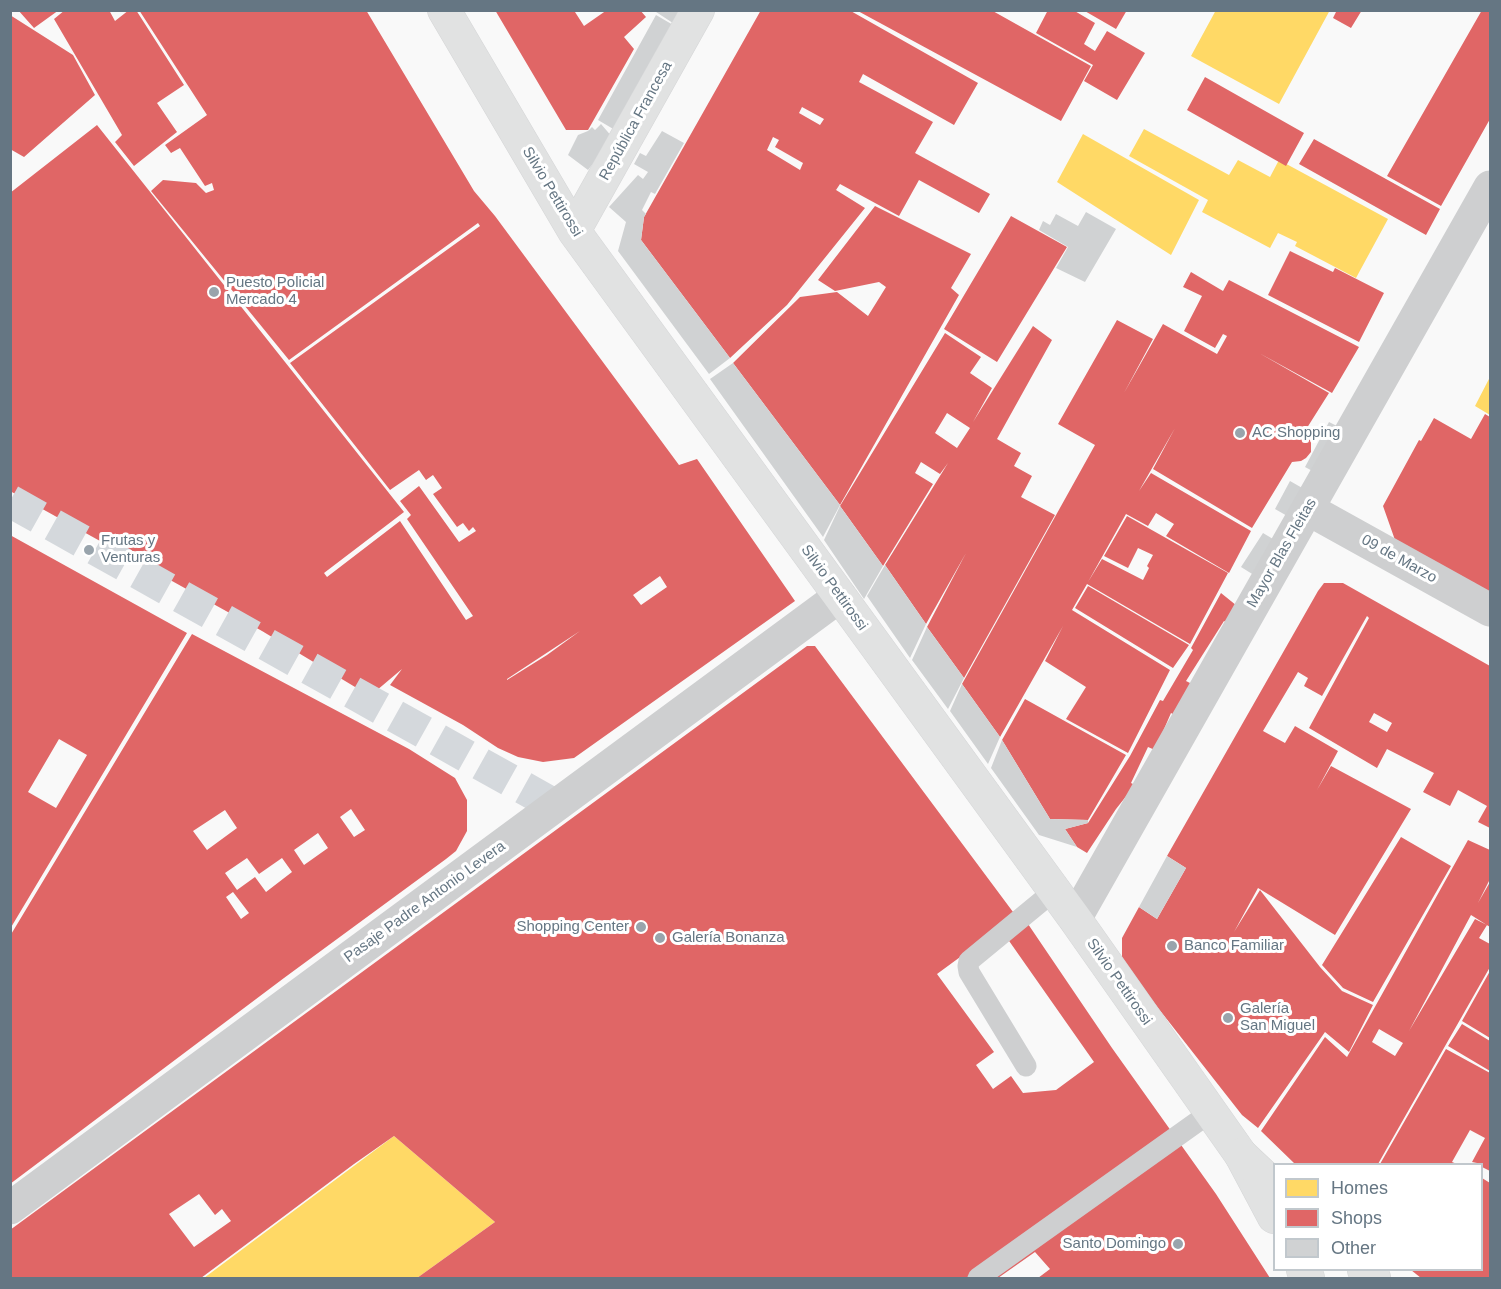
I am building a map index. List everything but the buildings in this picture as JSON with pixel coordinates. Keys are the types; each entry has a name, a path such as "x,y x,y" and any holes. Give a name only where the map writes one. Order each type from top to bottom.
{"main road":[{"name":"Silvio Pettirossi","path":"444,10 574,231 1075,919 1241,1155"},
{"name":"República Francesa","path":"574,231 698,10"},
{"path":"1241,1155 1273,1184"},
{"path":"1241,1155 1273,1213"}],"street":[{"name":"Mayor Blas Fleitas","path":"1075,919 1491,187"},
{"name":"09 de Marzo","path":"1308,508 1491,610"},
{"name":"Pasaje Padre Antonio Levera","path":"10,1208 840,596"}],"lane":[{"path":"1026,1066 969,972 968,966 969,961 1054,891"},
{"path":"978,1278 1210,1112"}],"tunnel":[{"path":"10,501 556,806"}],"place":[{"name":"Puesto Policial Mercado 4","path":"214,292"},
{"name":"AC Shopping","path":"1240,433"},
{"name":"Frutas y Venturas","path":"89,550"},
{"name":"Shopping Center","path":"641,927"},
{"name":"Galería Bonanza","path":"660,938"},
{"name":"Banco Familiar","path":"1172,946"},
{"name":"Galería San Miguel","path":"1228,1018"},
{"name":"Santo Domingo","path":"1178,1244"}]}
